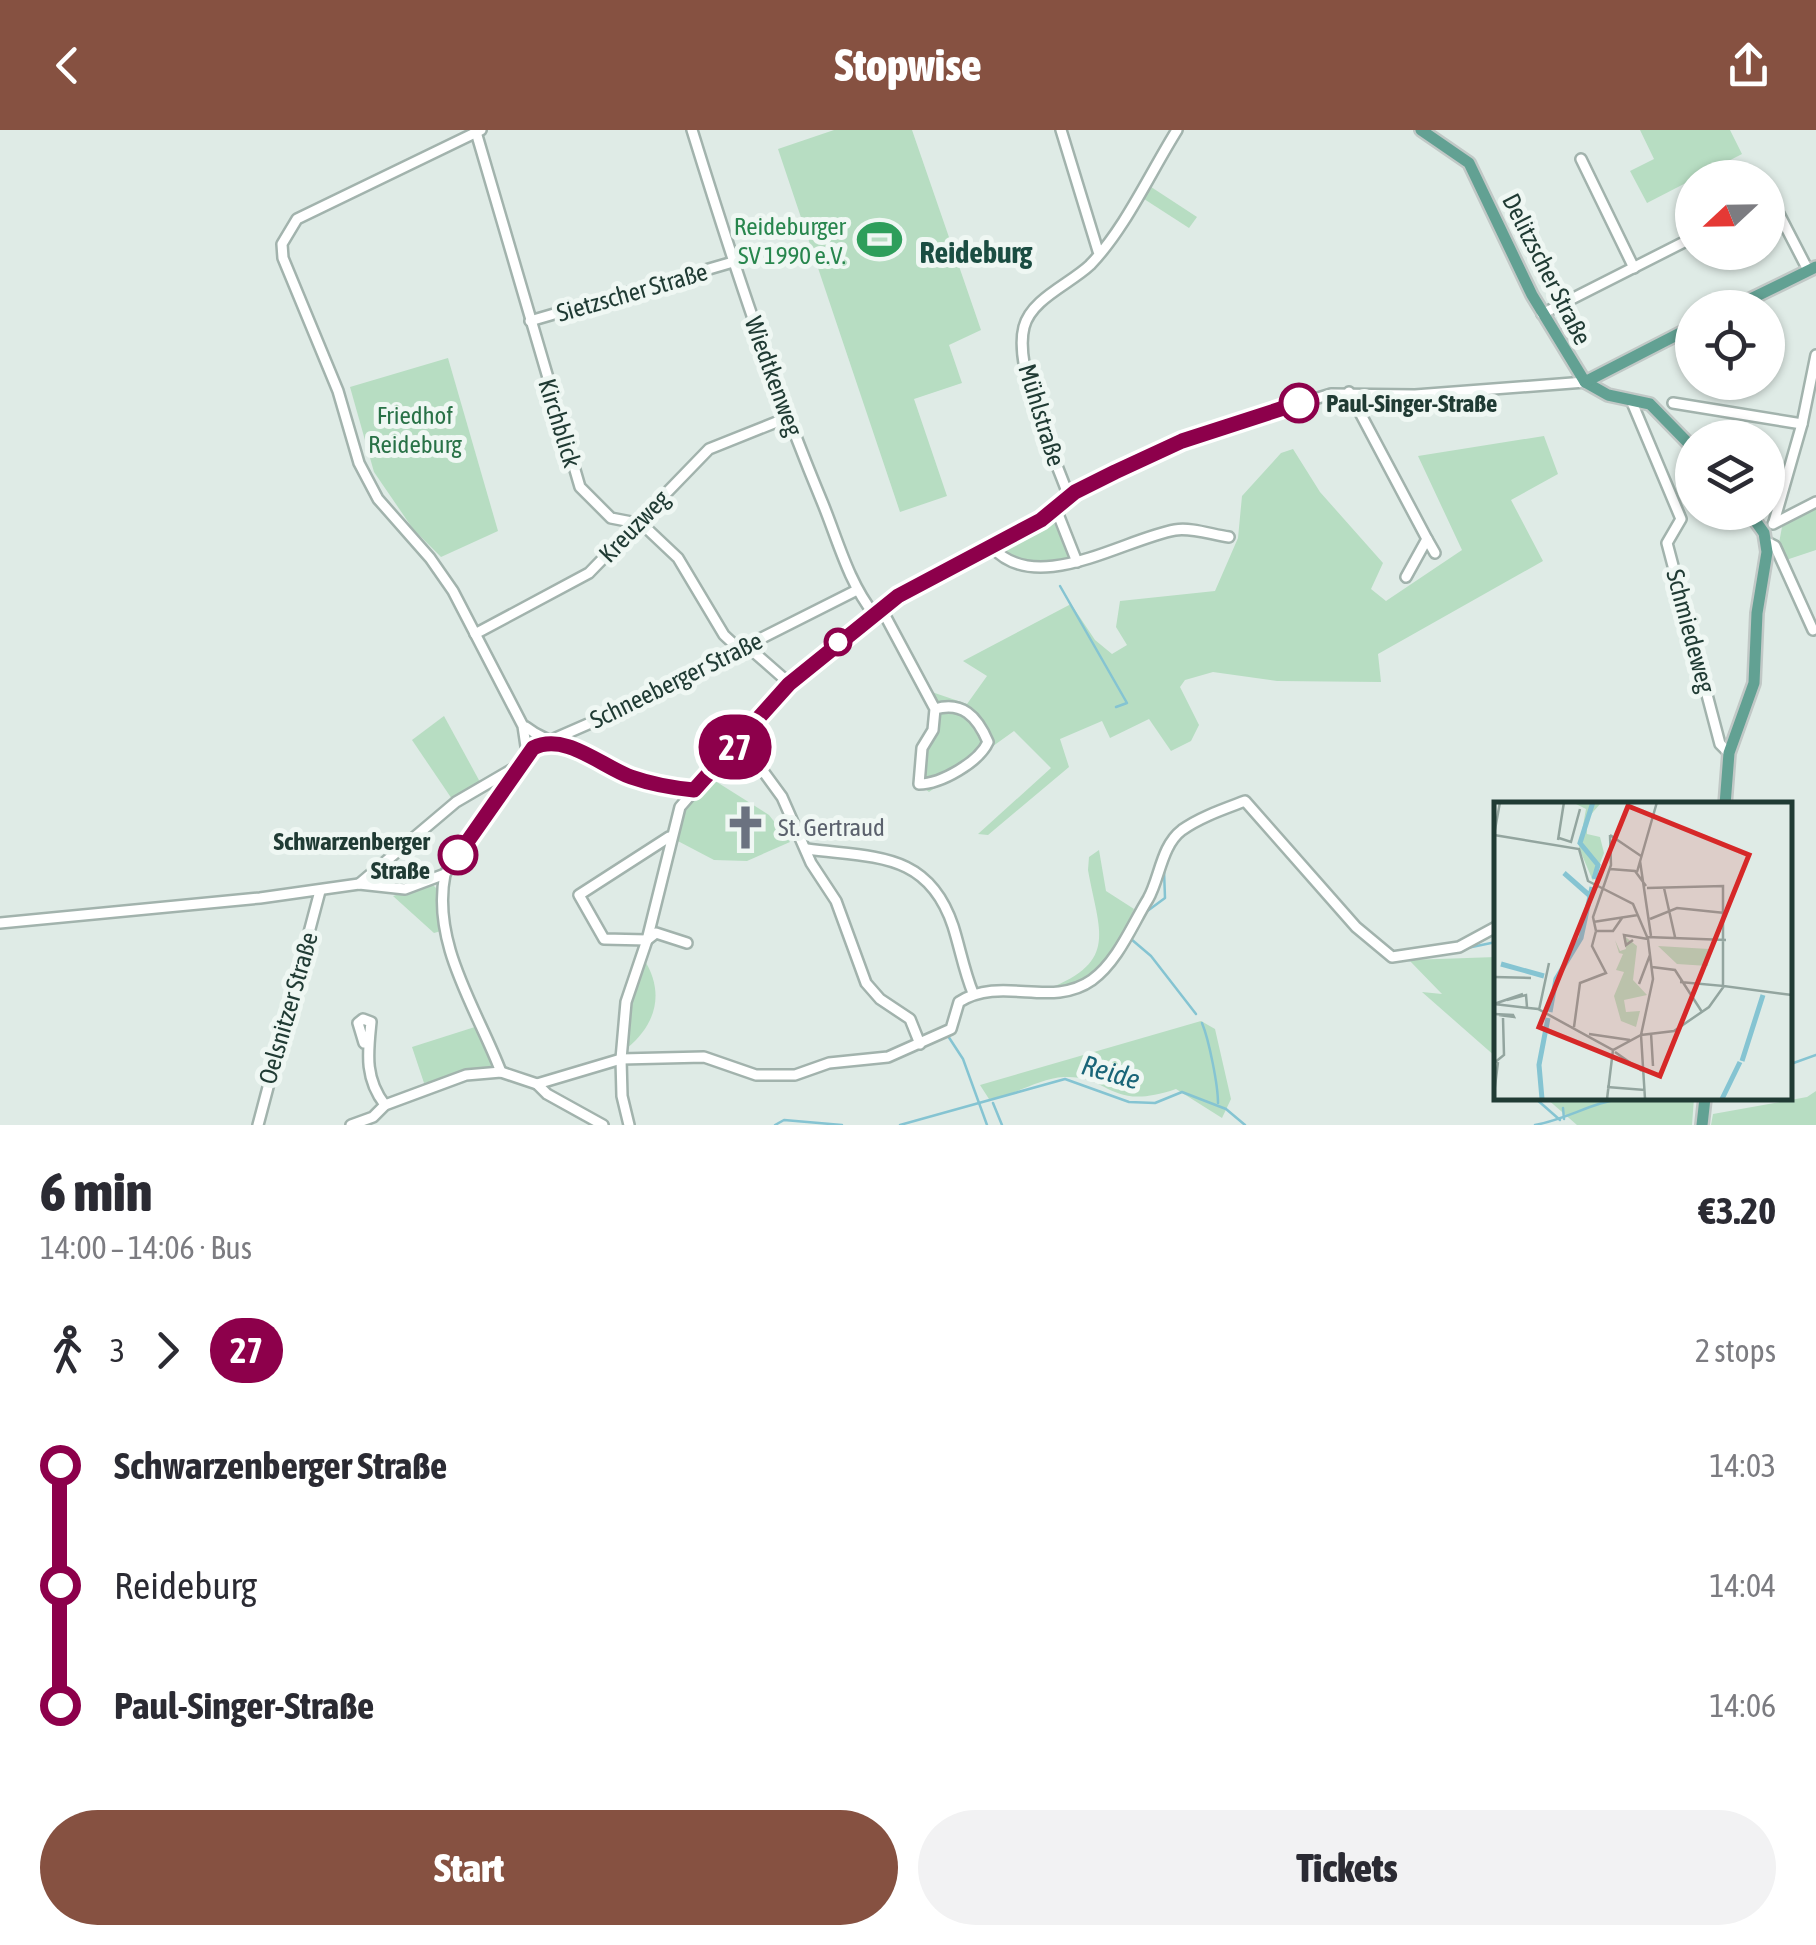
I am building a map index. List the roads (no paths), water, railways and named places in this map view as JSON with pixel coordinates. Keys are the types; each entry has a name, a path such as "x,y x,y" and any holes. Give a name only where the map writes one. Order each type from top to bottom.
{"main road":[{"name":"Delitzscher Straße","path":"1421,130 1470,163 1542,314 1585,382 1601,392 1657,408 1675,428"},
{"path":"1768,290 1812,268"},
{"path":"1585,382 1675,336"},
{"path":"1725,802 1729,754 1754,684 1765,538 1760,530"},
{"path":"1702,1125 1704,1100"}],"street":[{"name":"Wiedtkenweg","path":"692,130 789,417 857,590 877,611"},
{"path":"1061,130 1098,251"},
{"name":"Mühlstraße","path":"1068,497 1026,373 1022,337 1032,311 1092,263 1177,130"},
{"path":"479,131 421,155 386,179 290,224 282,244 283,258 312,322 368,483 440,570 523,726 527,753"},
{"name":"Kirchblick","path":"479,131 580,487 610,518 638,523 688,570 719,626 743,648"},
{"path":"1581,158 1634,268"},
{"path":"1785,223 1812,268"},
{"path":"1542,314 1675,247"},
{"name":"Sietzscher Straße","path":"530,320 734,262"},
{"path":"1785,484 1816,355"},
{"path":"629,1125 622,1096 621,1059 626,1002 647,940 669,836 680,807 789,684 877,611 992,548 1056,509 1068,497 1182,441 1299,403 1349,392 1415,395 1585,382"},
{"path":"1349,392 1435,554"},
{"name":"Schmiedeweg","path":"1631,400 1681,519 1667,543 1720,744 1729,754"},
{"path":"1673,402 1802,424"},
{"name":"Kreuzweg","path":"476,634 574,584 709,450 789,417"},
{"path":"1785,517 1816,502"},
{"path":"1056,509 1077,562"},
{"path":"992,548 1008,558 1047,568 1179,529 1229,538"},
{"path":"1770,530 1765,538 1775,546 1813,630"},
{"path":"1406,577 1427,539"},
{"name":"Schneeberger Straße","path":"359,884 456,802 516,766 527,753 857,590"},
{"path":"877,611 935,708 933,730 922,748 919,784 938,783 984,750 988,742 959,705 935,708"},
{"path":"743,648 789,684"},
{"path":"523,726 548,742 641,780 694,790"},
{"path":"741,740 782,797 810,863 836,902 866,983 880,999 910,1020 920,1044"},
{"path":"501,1072 450,954 441,917 445,874 516,766"},
{"path":"959,1002 973,994 1009,988 1060,994 1092,980 1124,941 1175,837 1244,801 1356,927 1392,957 1459,947 1494,928"},
{"path":"669,836 579,896 604,939 647,940 656,933 687,943"},
{"path":"807,849 900,861 925,876 952,926 973,994"},
{"path":"0,922 359,884 405,888 445,874"},
{"name":"Oelsnitzer Straße","path":"258,1125 320,891"},
{"path":"537,1084 621,1059 704,1057 756,1075 794,1075 830,1063 888,1057 951,1028 968,981"},
{"path":"364,1042 374,1091 385,1105"},
{"path":"351,1125 374,1118 385,1105 466,1075 501,1072 537,1084 604,1125"}],"waterway":[{"path":"1060,586 1127,703 1116,707"},
{"path":"1146,912 1165,898 1164,870 1168,860"},
{"path":"1131,939 1151,956 1196,1014"},
{"path":"1409,960 1494,942"},
{"path":"1202,1023 1218,1103"},
{"path":"948,1036 963,1059 987,1125"},
{"name":"Reide","path":"1791,1064 1816,1055"},
{"name":"Reide","path":"900,1125 1065,1079 1129,1102 1155,1103 1182,1092 1226,1109 1245,1125"},
{"path":"1537,1100 1560,1120"},
{"name":"Reide","path":"1535,1125 1616,1100"},
{"path":"993,1103 1002,1125"},
{"path":"1563,1108 1564,1119"},
{"name":"Reide","path":"775,1125 784,1120 842,1125"}],"place":[{"name":"Reideburger SV 1990 e.V.","path":"879,240"},
{"name":"Paul-Singer-Straße","path":"1299,403"},
{"name":"St. Gertraud","path":"745,827"},
{"name":"Schwarzenberger Straße","path":"458,855"}],"district":[{"name":"Reideburg","path":"976,253"}],"park label":[{"name":"Friedhof Reideburg","path":"415,430"}]}
